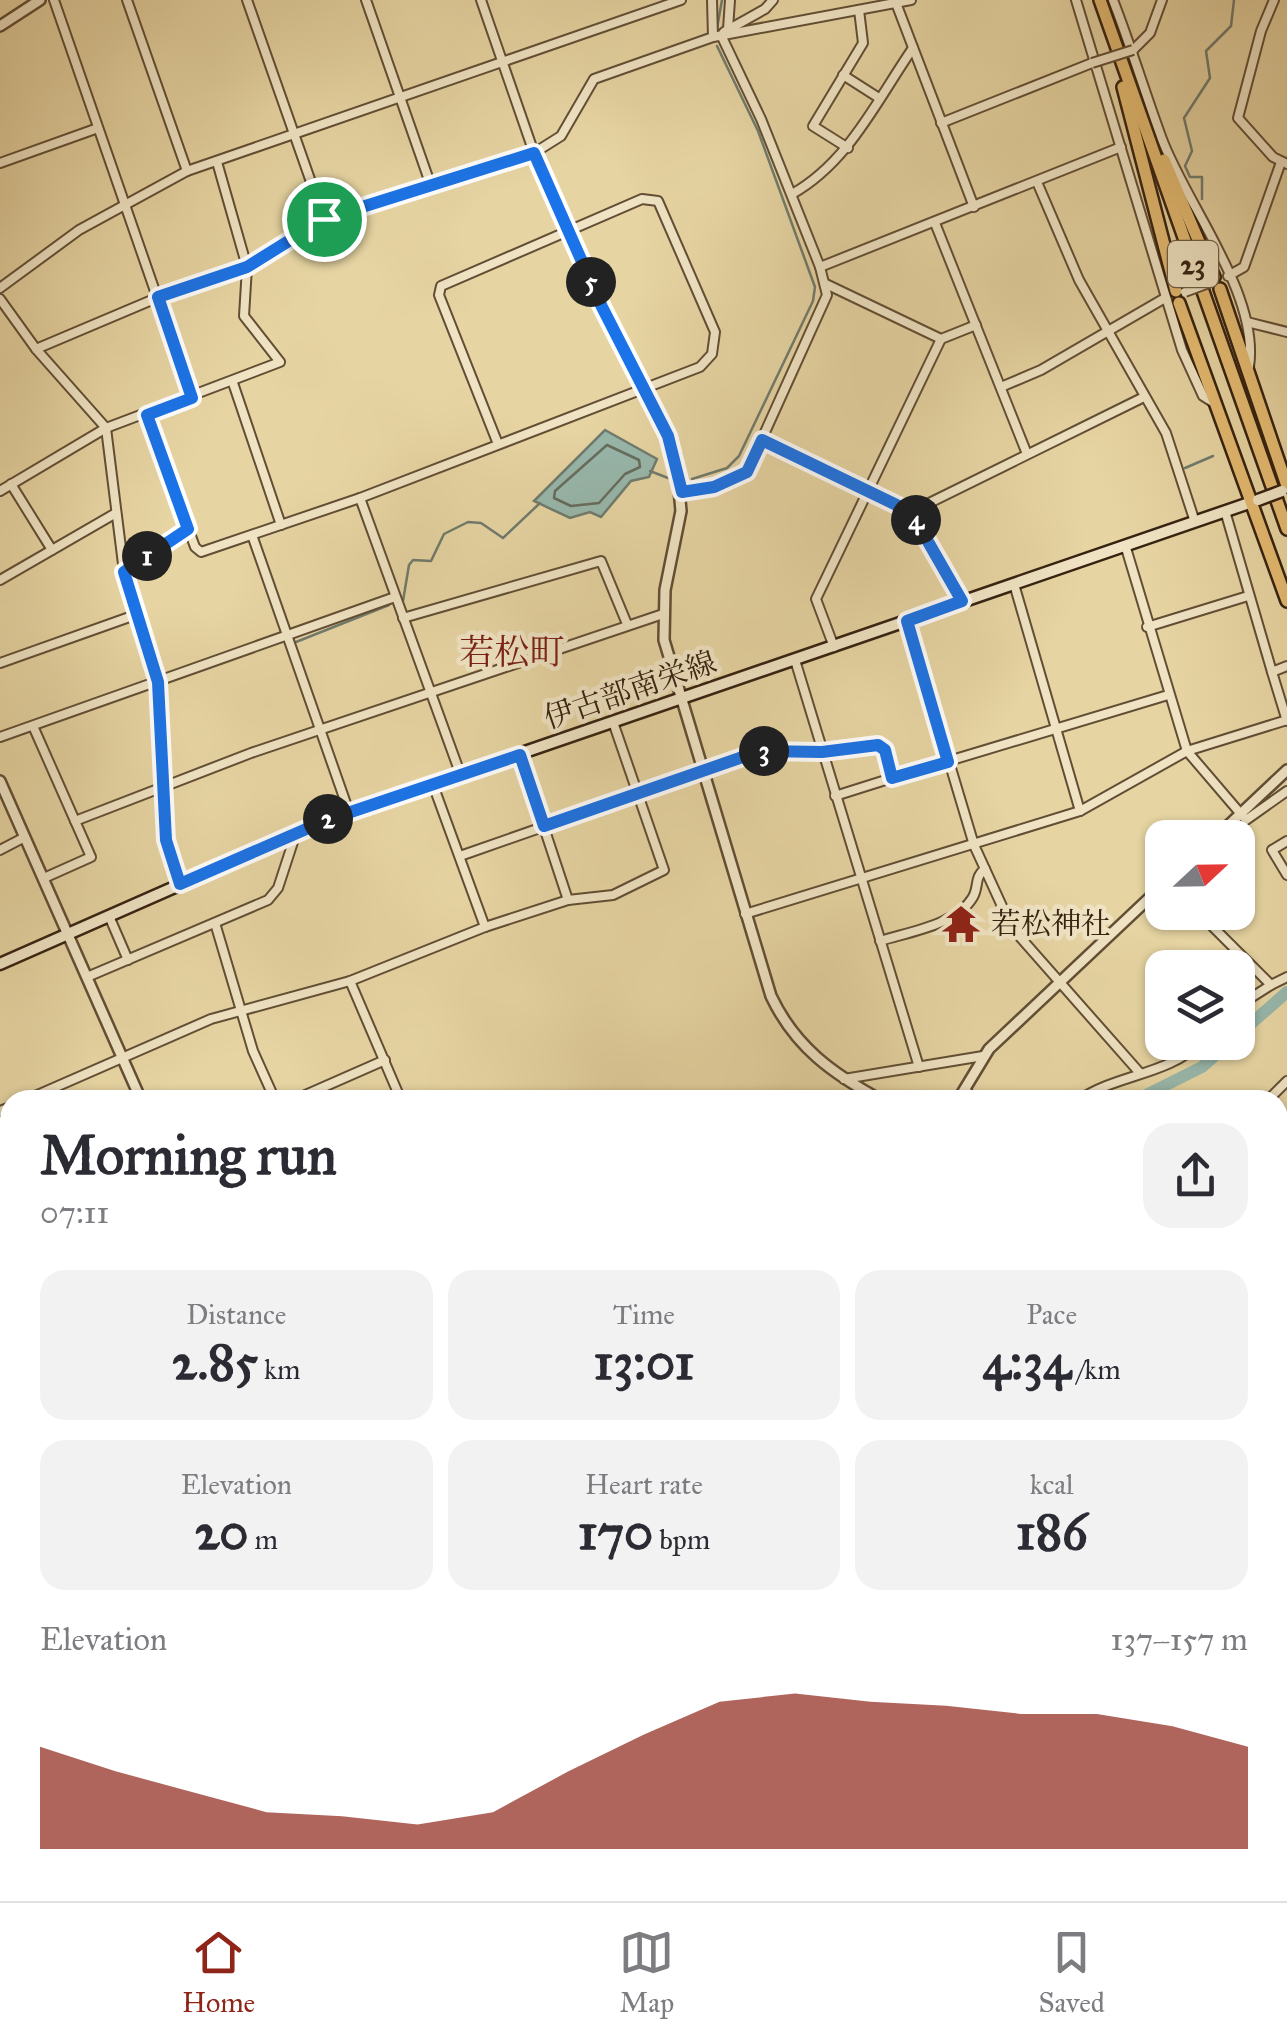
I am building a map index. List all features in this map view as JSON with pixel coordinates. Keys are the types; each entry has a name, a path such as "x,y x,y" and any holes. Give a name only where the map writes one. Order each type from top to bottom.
{"highway":[{"name":"23","path":"1100,0 1283,490"},
{"name":"23","path":"1112,34 1174,296 1255,501 1287,601"},
{"name":"23","path":"1130,83 1218,281 1249,366 1283,490 1287,529"}],"main road":[{"name":"伊古部南栄線","path":"0,964 348,812 1126,548 1283,490"}],"street":[{"path":"0,26 40,0"},
{"path":"54,0 192,398"},
{"path":"126,0 186,171"},
{"path":"246,0 324,219"},
{"path":"366,0 430,182"},
{"path":"481,0 534,153 673,446 682,492 663,614 667,651 745,914 780,1016 804,1046 863,1090"},
{"path":"0,288 79,230 186,171 680,0"},
{"path":"682,492 714,487 747,472 825,303 826,284 820,267 792,194 720,34 712,0"},
{"path":"720,34 730,0"},
{"path":"36,349 158,297 247,267 324,219 430,182 534,153 561,136 594,79 720,34 766,10 773,0"},
{"path":"840,0 842,12"},
{"path":"720,34 911,0"},
{"path":"1076,0 1092,63 1174,296"},
{"path":"1113,0 1162,140 1218,281 1247,322 1253,348 1249,366"},
{"path":"941,123 1132,50 1150,34 1162,0"},
{"path":"1001,386 1041,370 1174,296 1244,268 1284,163 1243,128 1238,118 1261,31 1274,0"},
{"path":"892,2 974,206"},
{"path":"848,148 813,126 864,42 859,10"},
{"path":"792,194 811,184 848,148 913,48"},
{"path":"843,75 878,98"},
{"path":"0,163 98,128"},
{"path":"820,267 1121,146"},
{"path":"0,491 106,428 280,362 244,316 247,267 217,162"},
{"path":"1036,182 1078,280 1166,433 1195,522"},
{"path":"147,415 188,529 201,552 360,498 700,367 715,345 715,332 658,201 642,199 440,286 439,296 498,444"},
{"path":"935,223 1028,454"},
{"path":"826,284 941,339"},
{"path":"0,299 36,349 106,428 124,572 158,682 166,840 180,884"},
{"path":"1247,322 1287,332"},
{"path":"834,646 816,599 941,339 976,325"},
{"path":"233,382 281,525"},
{"path":"911,512 1144,397"},
{"path":"762,440 911,512 962,601"},
{"path":"11,484 52,550"},
{"path":"360,498 460,773"},
{"path":"745,914 1080,811 1187,751 1287,721 1225,511"},
{"path":"0,580 116,513"},
{"path":"124,572 188,529"},
{"path":"252,535 348,812"},
{"path":"1126,548 1146,626 1187,751 1250,820 1287,792"},
{"path":"403,618 601,561 628,624"},
{"path":"1014,584 1080,811"},
{"path":"1146,626 1248,596"},
{"path":"0,737 395,598"},
{"path":"0,663 138,614"},
{"path":"74,821 320,730 663,614"},
{"path":"907,621 974,845 1012,928 1140,1072"},
{"path":"795,660 919,1067"},
{"path":"1272,672 1287,666"},
{"path":"835,796 1168,695"},
{"path":"49,1090 241,1011 350,980 485,927 568,900 613,894 664,870 613,722"},
{"path":"32,726 91,857 44,878"},
{"path":"460,856 760,751 822,752 878,745 885,750 892,778"},
{"path":"520,755 568,900"},
{"path":"1234,820 1287,770"},
{"path":"0,781 136,1090"},
{"path":"432,782 485,927"},
{"path":"88,978 274,894 296,832"},
{"path":"0,850 25,837"},
{"path":"1287,841 1272,850 1287,875"},
{"path":"880,941 943,922 972,899 978,874 985,869"},
{"path":"965,1089 983,1056 1145,902"},
{"path":"109,916 128,960"},
{"path":"214,923 271,1090"},
{"path":"1216,930 1271,985"},
{"path":"1255,995 1287,977"},
{"path":"350,980 398,1090"},
{"path":"844,1079 983,1056"},
{"path":"317,1090 385,1060"},
{"path":"1101,1090 1176,1060"}],"water":[{"path":"605,430 657,459 649,477 631,481 601,517 590,512 570,518 534,501"}],"waterway":[{"path":"717,28 722,0"},
{"path":"1202,199 1202,177 1190,177 1185,166 1192,151 1184,118 1210,78 1206,51 1231,26 1234,0"},
{"path":"692,479 727,468 739,456 813,301 815,287 758,131 717,46"},
{"path":"1185,468 1213,456"},
{"path":"650,471 668,478"},
{"path":"403,601 409,565 413,560 431,561 444,534 468,522 481,523 503,538 540,503"},
{"path":"296,642 389,605"},
{"path":"1255,1020 1287,992"},
{"path":"1156,1090 1210,1060"}],"place":[{"name":"若松神社","path":"961,924"}],"district":[{"name":"若松町","path":"512,652"}],"route":[{"path":"534,153 602,307 668,436 682,492 714,487 747,472 762,440 911,512 962,601 907,621 948,762 892,778 885,750 878,745 822,752 760,751 544,826 520,755 327,820 180,884 166,840 158,682 124,572 188,529 147,415 192,398 158,297 247,267 324,219 430,182 534,153"}]}
